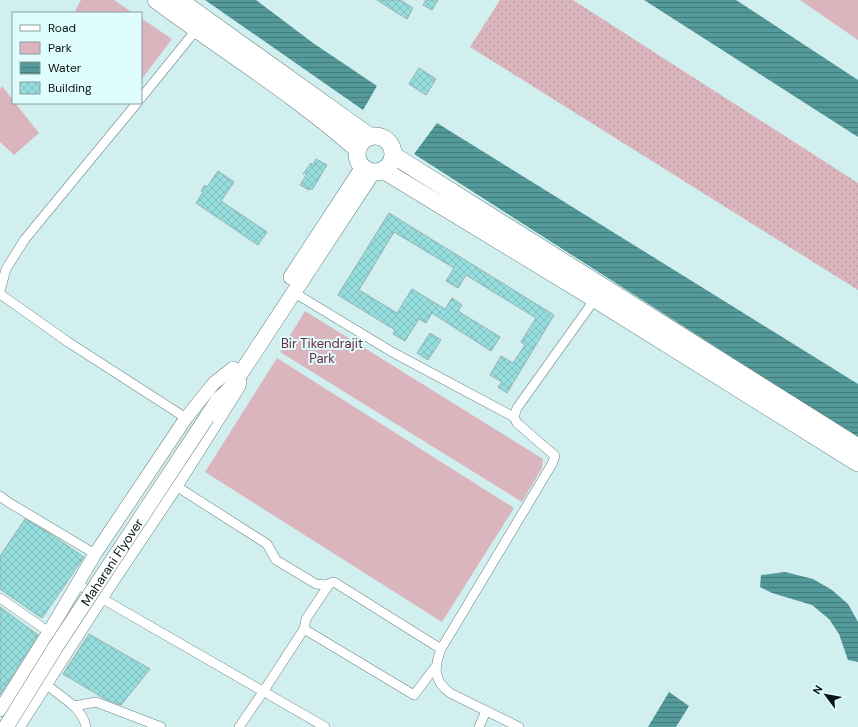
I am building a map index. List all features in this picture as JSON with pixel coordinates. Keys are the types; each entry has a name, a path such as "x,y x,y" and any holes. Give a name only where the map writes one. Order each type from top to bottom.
{"highway":[{"path":"156,0 196,30 308,108 357,149"},
{"path":"179,0 369,136 380,136 385,139 392,148 393,155 388,166 373,170"},
{"path":"369,136 360,143 357,149 357,159 373,170 595,299 858,463"},
{"path":"393,155 858,447"}],"main road":[{"path":"238,369 323,237 373,170"},
{"path":"238,369 293,292 323,237"},
{"name":"Maharani Flyover","path":"6,727 55,648 238,369"}],"street":[{"path":"142,97 196,30"},
{"path":"136,104 25,239 6,269 0,293 68,342 186,418"},
{"path":"293,292 392,352 514,417 517,423 555,456 552,464 441,649 436,666 436,676 443,688 450,693 519,727"},
{"path":"514,417 516,408 595,299"},
{"path":"0,710 49,632 95,554 186,418 214,383 238,369 240,386 18,727"},
{"path":"176,486 267,544 276,560 316,584 325,585 334,582 441,649"},
{"path":"0,496 95,554"},
{"path":"239,727 304,629 306,619 330,583"},
{"path":"77,584 325,727"},
{"path":"0,598 49,632"},
{"path":"304,629 414,695 436,666"},
{"path":"28,665 46,684 74,706 85,724"},
{"path":"74,706 96,702 161,727"},
{"path":"479,727 486,711"}],"green space":[{"path":"81,0 114,0 132,12 75,12"},
{"path":"500,0 573,0 858,183 858,290 470,47"},
{"path":"800,0 858,0 858,40"},
{"path":"142,19 172,39 142,79"},
{"path":"2,86 12,99 12,104 16,104 39,133 14,155 0,142 0,89"},
{"name":"Bir Tikendrajit Park","path":"305,311 543,459 542,468 522,502 280,352"},
{"path":"277,358 514,508 442,622 205,472"}],"water":[{"path":"205,0 256,0 313,43 377,86 363,110"},
{"path":"644,0 736,0 858,80 858,137"},
{"path":"437,123 858,384 858,438 414,154"},
{"path":"785,572 813,579 832,590 848,604 858,622 858,662 848,660 839,634 829,619 812,605 772,593 760,587 761,575"},
{"path":"669,692 689,706 676,727 648,727"}],"building":[{"path":"377,0 400,0 413,8 407,19"},
{"path":"426,0 438,0 432,10 423,5"},
{"path":"419,68 436,79 426,95 409,84"},
{"path":"316,159 327,165 312,190 310,188 309,190 300,185 307,174 303,174 311,163 312,166"},
{"path":"218,171 234,182 221,201 267,232 258,245 196,203 203,192 201,191 205,185 207,187"},
{"path":"389,213 554,315 507,393 498,387 502,382 490,375 501,356 513,363 525,345 521,342 536,318 466,275 458,288 446,281 454,268 394,232 359,290 397,313 412,289 445,309 452,298 462,305 458,311 500,337 491,351 432,313 426,323 419,319 405,341 393,334 395,330 338,295"},
{"path":"430,333 441,340 428,360 417,353"},
{"path":"25,519 49,533 84,557 42,618 0,589 0,556"},
{"path":"0,607 38,635 0,695"},
{"path":"89,634 150,669 121,705 105,699 63,674"}]}
